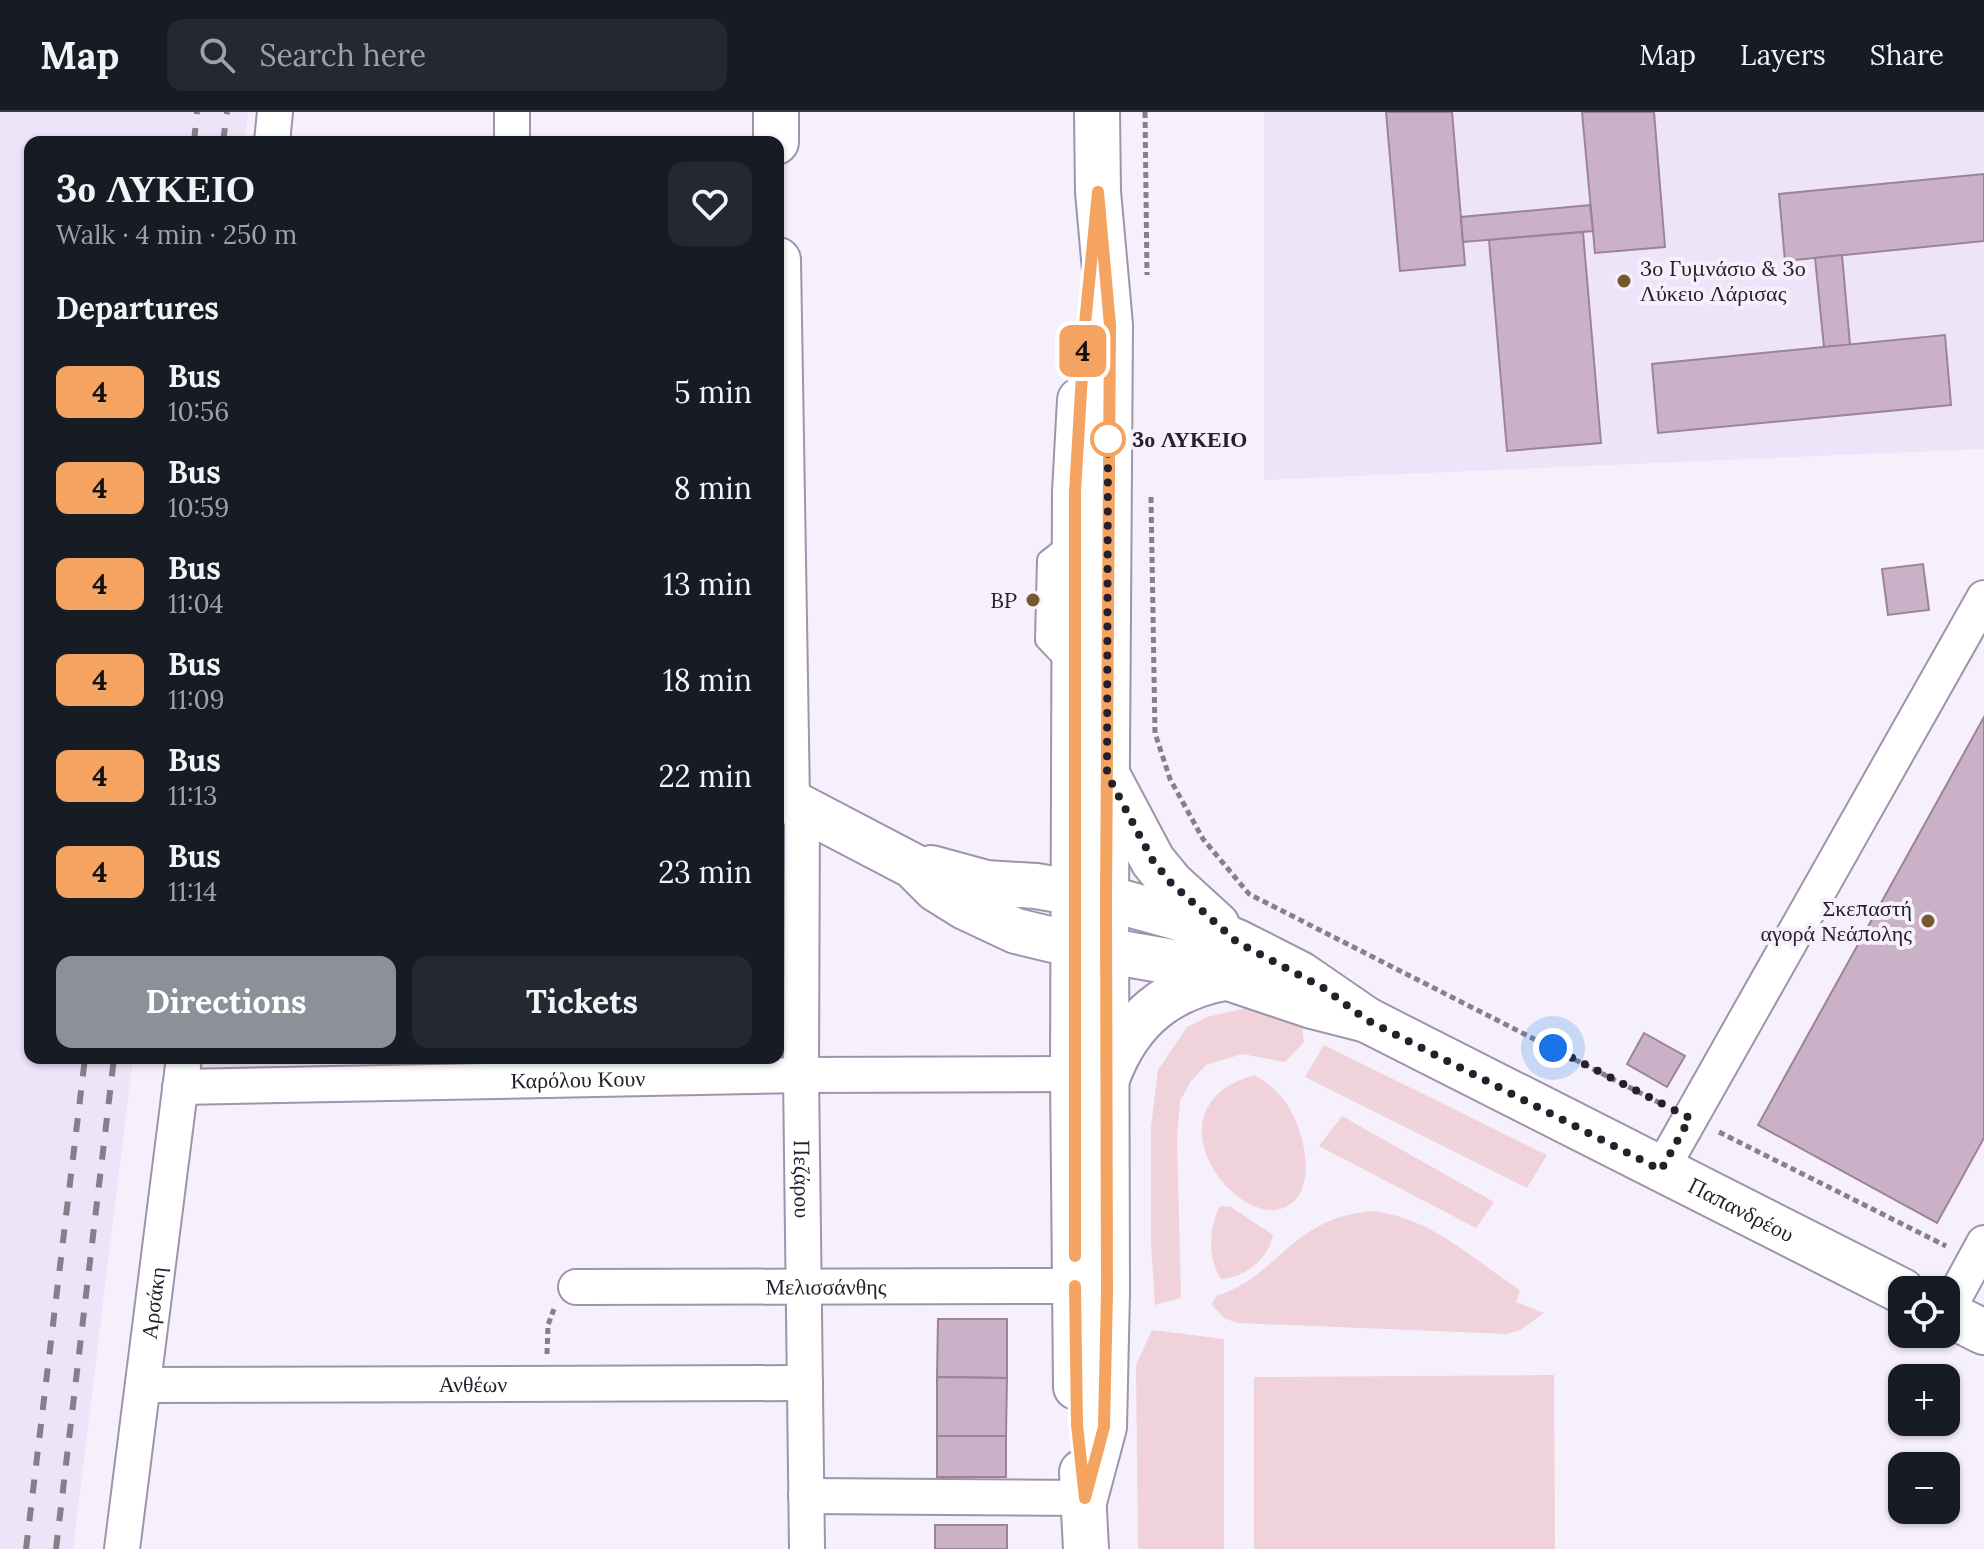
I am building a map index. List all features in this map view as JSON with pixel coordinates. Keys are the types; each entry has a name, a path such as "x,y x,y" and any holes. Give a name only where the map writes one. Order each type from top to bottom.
{"main road":[{"path":"776,112 776,136"},
{"path":"1072,892 1107,774 1110,325 1098,192 1097,112"},
{"path":"1085,1498 1104,1427 1090,1076 1090,947 1072,892 1057,872 1075,844 1075,492 1085,324 1098,192"},
{"path":"784,555 789,801 913,866 936,889 1016,931 1179,963 1233,959"},
{"path":"1107,774 1153,861 1233,959"},
{"path":"913,866 986,883 1072,892 1179,918 1233,959"},
{"path":"1086,1549 1085,1498 1077,1425 1075,1286 1090,1076 1154,1008 1233,959"},
{"name":"Παπανδρέου","path":"1233,959 1322,987 1367,1020 1888,1284"},
{"path":"1960,1320 1984,1332"}],"street":[{"path":"273,136 275,112"},
{"path":"512,112 512,136"},
{"path":"1661,1170 1984,598"},
{"name":"Πεζάρου","path":"789,801 801,1075 807,1549"},
{"name":"Καρόλου Κουν","path":"182,1072 444,1070 1090,1076"},
{"name":"Αρσάκη","path":"122,1549 182,1072"},
{"path":"1960,1287 1979,1252"},
{"name":"Μελισσάνθης","path":"576,1287 1075,1286"},
{"name":"Ανθέων","path":"143,1385 805,1383"},
{"path":"806,1496 1085,1498"}],"lane":[{"path":"1061,549 1047,560 1045,640 1075,671"}],"path":[{"path":"1145,112 1147,285"},
{"path":"1151,490 1155,733 1170,779 1203,839 1249,894 1690,1118 1979,1252"},
{"path":"548,1384 548,1325 560,1296 576,1287"}],"shaded area":[{"path":"0,112 248,112 246,136 24,136 24,1064 132,1064 73,1549 0,1549"},
{"name":"3ο Γυμνάσιο & 3ο Λύκειο Λάρισας","path":"1264,112 1984,112 1984,449 1264,480"},
{"path":"1247,1008 1267,1009 1302,1026 1304,1042 1285,1062 1242,1054 1206,1065 1191,1081 1180,1101 1177,1138 1181,1298 1155,1305 1151,1243 1151,1127 1158,1070 1187,1027 1207,1017"},
{"path":"1324,1045 1547,1155 1527,1188 1305,1077"},
{"path":"1254,1075 1272,1087 1286,1103 1303,1143 1306,1159 1302,1189 1295,1200 1283,1208 1263,1209 1242,1200 1223,1183 1209,1161 1202,1136 1206,1112 1222,1091"},
{"path":"1342,1116 1494,1202 1476,1228 1319,1146"},
{"path":"1220,1206 1231,1207 1273,1235 1267,1251 1247,1271 1221,1279 1213,1262 1211,1242"},
{"path":"1370,1211 1412,1221 1450,1241 1520,1290 1516,1302 1544,1313 1520,1330 1507,1334 1237,1323 1224,1318 1212,1305 1216,1296 1248,1281 1312,1230 1337,1218"},
{"path":"1152,1330 1224,1339 1224,1549 1138,1549 1136,1365"},
{"path":"1554,1375 1555,1549 1254,1549 1254,1377"}],"building":[{"path":"1386,112 1452,112 1465,265 1400,271"},
{"path":"1582,112 1654,112 1665,247 1595,253"},
{"path":"1984,174 1984,241 1785,261 1779,194"},
{"path":"1590,205 1593,231 1463,242 1461,217"},
{"path":"1583,232 1601,443 1507,451 1489,240"},
{"path":"1842,255 1850,345 1824,347 1815,258"},
{"path":"1945,335 1951,405 1658,433 1652,364"},
{"path":"1923,564 1929,610 1888,615 1882,569"},
{"name":"Σκεπαστή αγορά Νεάπολης","path":"1984,717 1984,1138 1937,1223 1758,1125"},
{"path":"1644,1033 1685,1056 1667,1087 1627,1064"},
{"path":"938,1319 1007,1319 1007,1378 937,1377"},
{"path":"937,1377 1007,1378 1006,1436 937,1436"},
{"path":"937,1436 1006,1436 1006,1477 937,1477"},
{"path":"935,1525 1007,1525 1007,1549 935,1549"}],"railway":[{"path":"195,136 197,112"},
{"path":"224,136 227,112"},
{"path":"26,1549 84,1064"},
{"path":"56,1549 113,1064"}],"bus line":[{"name":"4","path":"1075,1256 1075,492 1085,324 1098,192 1110,325 1107,485 1107,1292 1104,1427 1085,1498 1077,1425 1075,1286"}],"place":[{"name":"3ο Γυμνάσιο & 3ο Λύκειο Λάρισας","path":"1624,281"},
{"name":"3ο ΛΥΚΕΙΟ","path":"1108,439"},
{"name":"BP","path":"1033,600"},
{"name":"Σκεπαστή αγορά Νεάπολης","path":"1928,921"}],"route":[{"path":"1108,439 1108,432 1107,774 1153,861 1171,883 1237,942 1322,987 1367,1020 1661,1170 1690,1118 1553,1048"}]}
